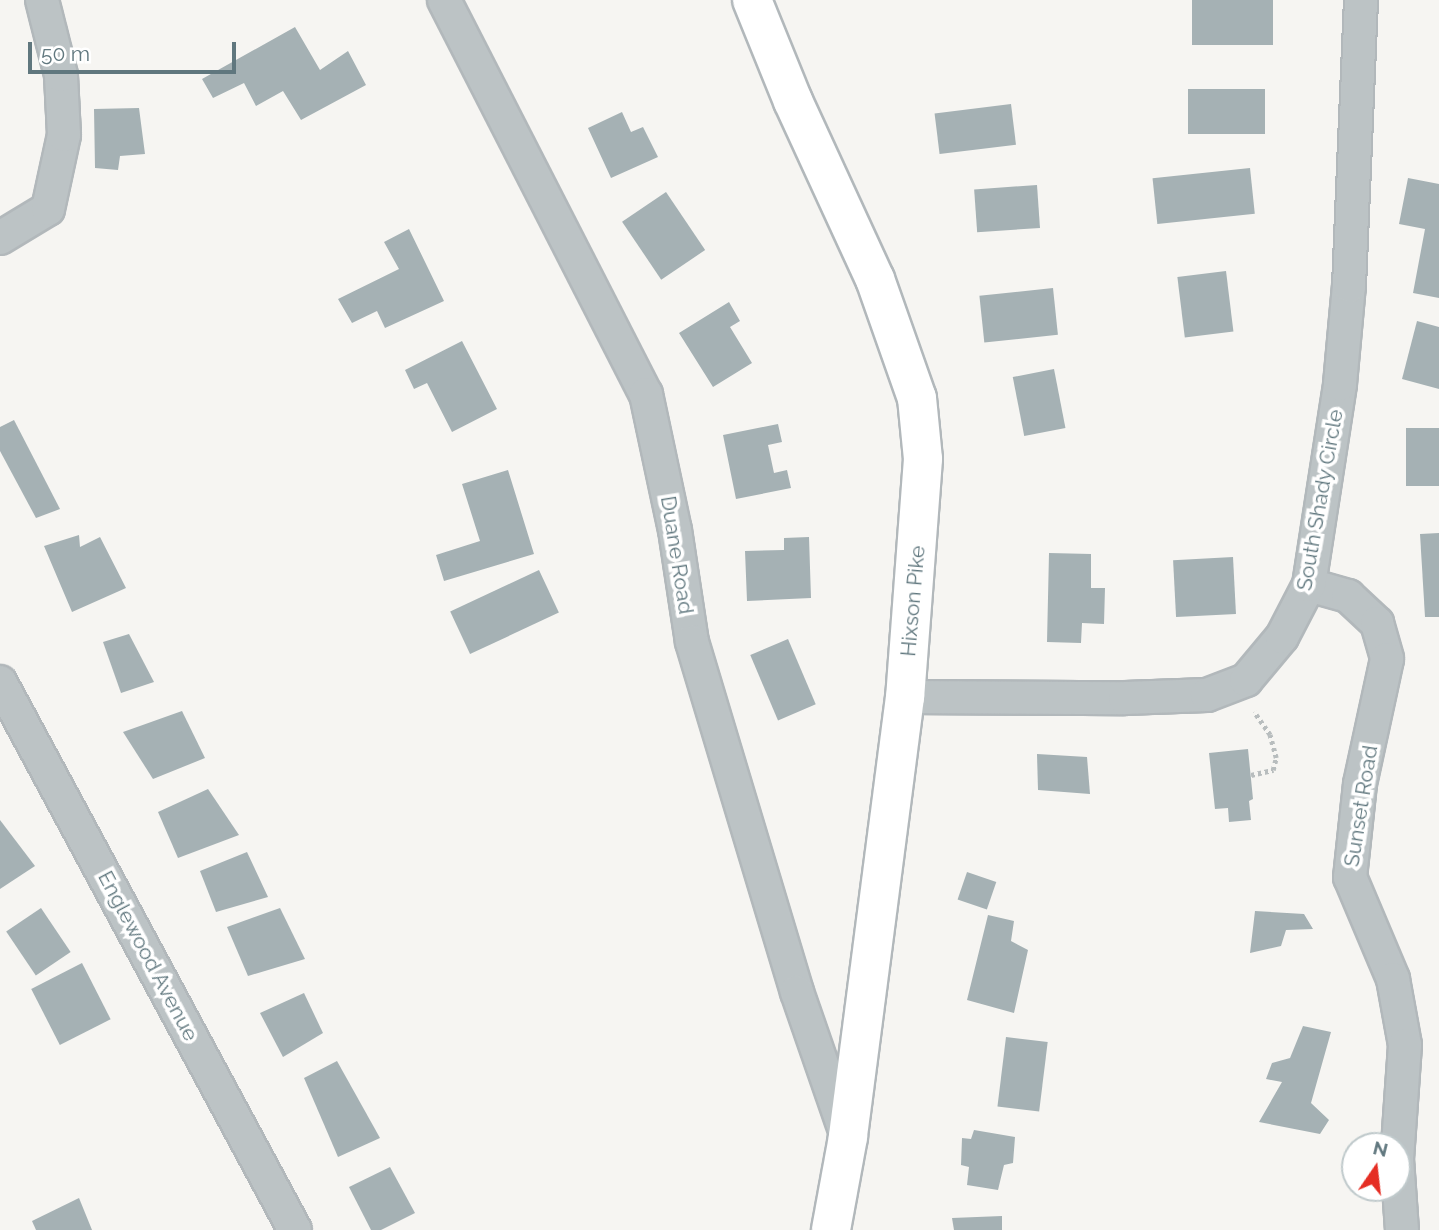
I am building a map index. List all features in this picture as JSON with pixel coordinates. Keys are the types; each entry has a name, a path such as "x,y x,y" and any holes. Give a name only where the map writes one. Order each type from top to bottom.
{"main road":[{"name":"Hixson Pike","path":"752,0 793,101 875,279 917,398 923,459 905,697 848,1137 831,1230"}],"street":[{"path":"0,238 48,209 64,135 61,75 42,0"},
{"name":"Duane Road","path":"444,0 646,394 676,530 691,642 797,992 848,1137"},
{"name":"South Shady Circle","path":"905,697 1125,698 1207,695 1246,680 1263,662 1294,617 1309,585 1340,384 1349,286 1361,0"},
{"name":"Sunset Road","path":"1309,585 1348,596 1377,623 1387,659 1360,784 1350,877 1394,979 1405,1045 1397,1159 1402,1230"},
{"name":"Englewood Avenue","path":"0,682 295,1230"}],"path":[{"path":"1251,775 1273,771 1276,758 1270,735 1254,712"}],"building":[{"path":"1192,0 1273,0 1273,45 1192,45"},
{"path":"295,27 320,70 348,51 366,85 301,120 283,91 256,106 244,83 213,98 202,79"},
{"path":"1188,89 1265,89 1265,134 1188,134"},
{"path":"1011,104 1016,145 940,154 935,113"},
{"path":"139,108 145,154 120,156 118,170 95,168 94,109"},
{"path":"622,112 631,132 643,127 658,157 611,178 588,128"},
{"path":"1250,168 1255,214 1157,224 1153,178"},
{"path":"1408,178 1439,184 1439,298 1413,293 1425,229 1399,224"},
{"path":"1037,185 1040,228 977,232 974,189"},
{"path":"666,192 705,250 661,280 622,222"},
{"path":"409,229 444,301 385,328 377,311 352,323 338,299 399,269 384,242"},
{"path":"1226,271 1233,332 1185,338 1177,277"},
{"path":"1053,288 1058,335 984,342 979,296"},
{"path":"729,302 740,321 730,327 752,363 713,387 679,333"},
{"path":"1417,321 1439,327 1439,389 1402,379"},
{"path":"462,341 497,409 452,432 427,383 414,389 405,370"},
{"path":"1054,369 1065,428 1024,436 1013,377"},
{"path":"14,420 60,509 36,518 0,451 0,427"},
{"path":"778,424 782,442 768,445 774,473 787,470 791,488 736,499 723,435"},
{"path":"1406,428 1439,428 1439,486 1406,486"},
{"path":"508,470 534,554 444,581 436,555 480,541 462,484"},
{"path":"1439,533 1439,617 1425,617 1420,534"},
{"path":"79,535 80,547 100,537 126,588 72,612 44,546"},
{"path":"809,537 811,598 747,601 745,551 784,550 784,538"},
{"path":"1049,553 1091,554 1091,588 1105,588 1104,624 1082,623 1081,643 1047,642"},
{"path":"1233,557 1236,614 1176,617 1173,560"},
{"path":"539,570 559,613 470,654 450,611"},
{"path":"129,634 154,682 121,693 103,642"},
{"path":"788,639 816,704 778,720 750,655"},
{"path":"182,711 205,758 153,779 123,732"},
{"path":"1248,749 1253,799 1249,801 1251,820 1229,822 1228,808 1215,809 1209,753"},
{"path":"1037,754 1087,757 1090,794 1038,790"},
{"path":"208,789 239,835 178,858 158,812"},
{"path":"0,820 35,866 0,889"},
{"path":"247,852 268,897 216,912 200,871"},
{"path":"967,872 996,882 987,910 958,899"},
{"path":"41,908 71,952 36,975 6,931"},
{"path":"280,908 305,959 248,976 227,927"},
{"path":"1255,911 1304,914 1313,929 1286,930 1281,946 1250,953"},
{"path":"988,915 1014,921 1011,941 1028,950 1014,1013 967,1000"},
{"path":"82,963 111,1019 60,1045 31,989"},
{"path":"304,993 323,1033 283,1057 260,1013"},
{"path":"1303,1026 1331,1032 1311,1103 1329,1120 1320,1134 1259,1122 1282,1082 1266,1079 1272,1063 1290,1058"},
{"path":"1006,1037 1048,1042 1039,1112 997,1106"},
{"path":"337,1061 380,1138 338,1157 304,1078"},
{"path":"974,1130 1015,1137 1013,1163 1004,1165 998,1190 967,1185 969,1167 961,1165 962,1138 971,1139"},
{"path":"390,1167 415,1213 381,1230 371,1230 349,1187"},
{"path":"79,1198 92,1230 36,1230 32,1221"},
{"path":"1002,1216 1002,1230 954,1230 952,1218"}]}
